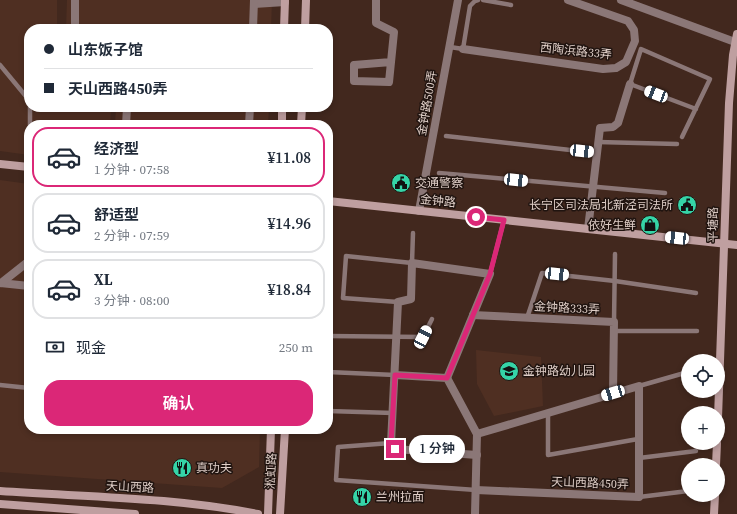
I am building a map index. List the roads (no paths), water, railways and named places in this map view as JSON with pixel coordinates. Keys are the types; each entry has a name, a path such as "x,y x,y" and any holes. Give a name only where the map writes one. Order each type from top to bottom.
{"street":[{"path":"74,0 75,24"},
{"path":"306,0 306,24"},
{"path":"376,0 376,23 394,32 390,82 354,81 354,64 391,62"},
{"name":"金钟路500弄","path":"419,211 458,0"},
{"name":"西陶浜路33弄","path":"462,49 603,68 616,68 626,62 635,41 634,30 628,21 568,0"},
{"path":"621,0 736,38"},
{"path":"253,24 254,2 285,1 284,24"},
{"name":"平塘路","path":"718,406 729,103 736,38"},
{"path":"588,229 600,128 613,127 618,123 630,84"},
{"path":"0,164 24,165"},
{"name":"金钟路","path":"333,202 737,245"},
{"path":"447,378 490,274 412,263 411,299 398,302 391,443 395,449 477,455"},
{"path":"0,283 24,265"},
{"path":"0,283 24,285"},
{"name":"金钟路333弄","path":"473,315 614,322 613,393"},
{"path":"395,375 447,378"},
{"path":"447,378 477,434 475,514"},
{"path":"477,434 639,386"},
{"name":"天山西路450弄","path":"476,490 639,497 639,386"},
{"name":"淞虹路","path":"268,514 271,434"},
{"name":"淞虹路","path":"280,514 285,434"},
{"name":"天山西路","path":"0,491 163,501 232,508 258,514"},
{"path":"714,514 715,502"},
{"path":"0,504 135,514"}],"lane":[{"path":"450,47 462,49 470,6 478,0"},
{"path":"484,0 511,5"},
{"path":"682,138 696,110 710,79 641,49 630,84 696,110"},
{"path":"0,65 24,94"},
{"path":"446,136 597,153"},
{"path":"598,142 677,144"},
{"path":"439,173 592,188 665,193"},
{"path":"490,274 504,220"},
{"path":"398,302 343,298 346,256 412,263 413,233"},
{"path":"614,322 615,254"},
{"path":"527,318 542,273 615,281 696,293"},
{"path":"333,336 397,338 423,337 432,319"},
{"path":"614,332 697,331"},
{"path":"333,372 395,375"},
{"path":"639,386 681,374"},
{"path":"0,385 24,387"},
{"path":"333,411 393,413"},
{"path":"548,413 548,454 638,440"},
{"path":"391,443 338,447 336,480 476,490"},
{"path":"639,458 696,450"},
{"path":"639,497 681,492"}],"place":[{"name":"交通警察","path":"401,183"},
{"name":"长宁区司法局北新泾司法所","path":"687,205"},
{"name":"依好生鲜","path":"650,225"},
{"name":"金钟路幼儿园","path":"509,371"},
{"name":"真功夫","path":"182,468"},
{"name":"兰州拉面","path":"362,497"}]}
